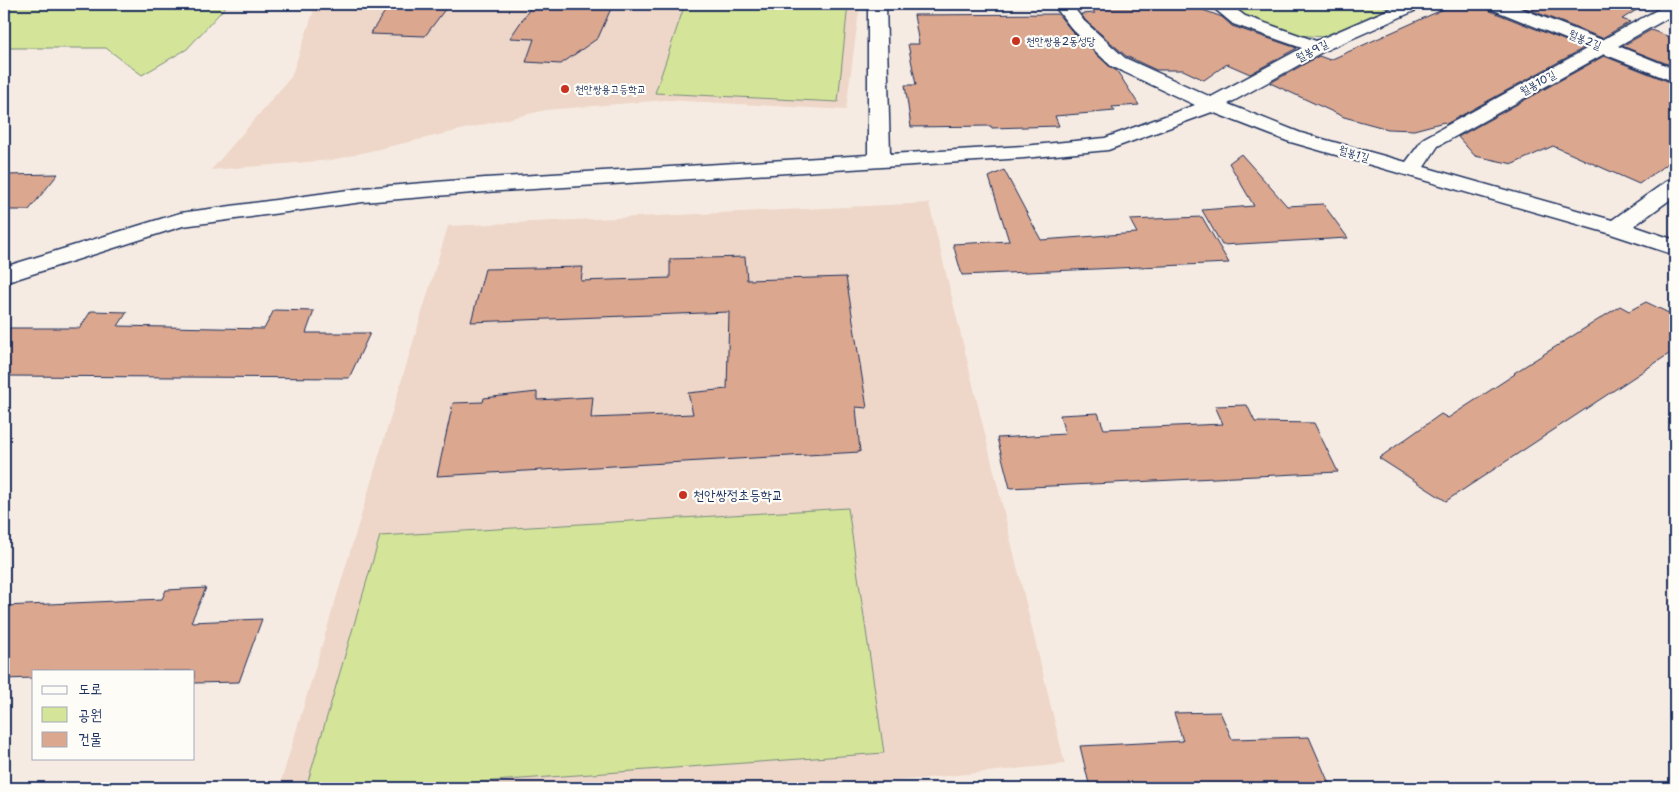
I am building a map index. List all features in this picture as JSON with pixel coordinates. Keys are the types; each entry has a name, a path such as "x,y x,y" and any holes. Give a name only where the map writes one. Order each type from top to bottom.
{"street":[{"path":"877,4 879,162"},
{"name":"월봉1길","path":"1062,4 1078,25 1118,62 1212,105 1294,138 1616,228 1675,248"},
{"path":"1218,4 1239,20 1317,47"},
{"name":"월봉9길","path":"4,275 180,220 363,195 485,185 879,162 1108,144 1212,105 1317,47 1415,4"},
{"name":"월봉2길","path":"1495,4 1675,76"},
{"name":"월봉10길","path":"1411,170 1430,142 1675,7"},
{"path":"1616,228 1675,186"}],"shaded area":[{"name":"천안쌍용고등학교","path":"316,4 860,4 846,110 666,100 546,110 332,160 211,170 291,77"},
{"name":"천안쌍정초등학교","path":"929,203 1065,764 829,788 279,788 448,226"}],"green space":[{"path":"4,4 228,4 187,49 142,75 106,48 4,48"},
{"path":"685,4 848,4 838,102 655,93"},
{"path":"1226,4 1377,4 1390,9 1326,37 1294,35 1244,18"},
{"path":"848,508 884,753 396,788 306,788 380,536"}],"building":[{"path":"390,4 449,4 425,36 370,34"},
{"path":"533,4 613,4 598,38 561,64 526,62 534,39 510,38"},
{"path":"1085,4 1187,4 1222,17 1232,26 1297,48 1250,74 1227,64 1204,80 1183,70 1156,70 1126,56 1085,20 1081,14 1095,13"},
{"path":"1455,4 1484,4 1488,10 1584,48 1446,124 1444,122 1414,130 1388,129 1344,117 1270,83 1319,56 1330,60"},
{"path":"1515,4 1646,4 1622,19 1630,22 1602,38"},
{"path":"1058,14 1071,30 1110,67 1117,71 1139,105 1112,107 1115,111 1055,116 1059,126 992,128 991,126 911,127 905,85 916,85 908,44 919,44 914,15"},
{"path":"1651,30 1675,39 1675,67 1622,46"},
{"path":"1604,56 1675,84 1675,158 1639,184 1553,146 1513,164 1475,156 1458,137"},
{"path":"1241,154 1287,206 1323,204 1348,238 1222,245 1202,210 1254,206 1229,163"},
{"path":"1004,170 1041,240 1137,233 1130,220 1202,217 1229,263 962,275 953,244 1009,241 989,177"},
{"path":"58,174 29,210 4,210 4,175"},
{"path":"745,257 747,280 846,277 867,408 856,407 860,452 437,476 453,403 483,402 484,398 537,392 537,400 593,397 591,418 693,414 688,393 727,389 729,312 471,322 485,269 583,267 581,281 670,278 670,259"},
{"path":"1646,302 1675,316 1675,350 1446,501 1379,458 1441,414 1448,418 1514,373 1620,306 1629,311"},
{"path":"274,310 314,311 306,333 370,333 349,378 4,376 4,328 80,328 91,311 127,312 118,326 264,329"},
{"path":"1247,405 1255,422 1314,423 1338,472 1010,488 997,438 1065,434 1060,415 1098,413 1104,429 1223,424 1215,406"},
{"path":"206,588 191,622 262,619 239,682 195,683 195,670 32,670 32,678 4,679 4,606 162,599 166,590"},
{"path":"1220,712 1232,739 1309,737 1331,788 1090,788 1080,746 1183,741 1174,713"}],"place":[{"name":"천안쌍용2동성당","path":"1016,41"},
{"name":"천안쌍용고등학교","path":"565,89"},
{"name":"천안쌍정초등학교","path":"683,495"}]}
